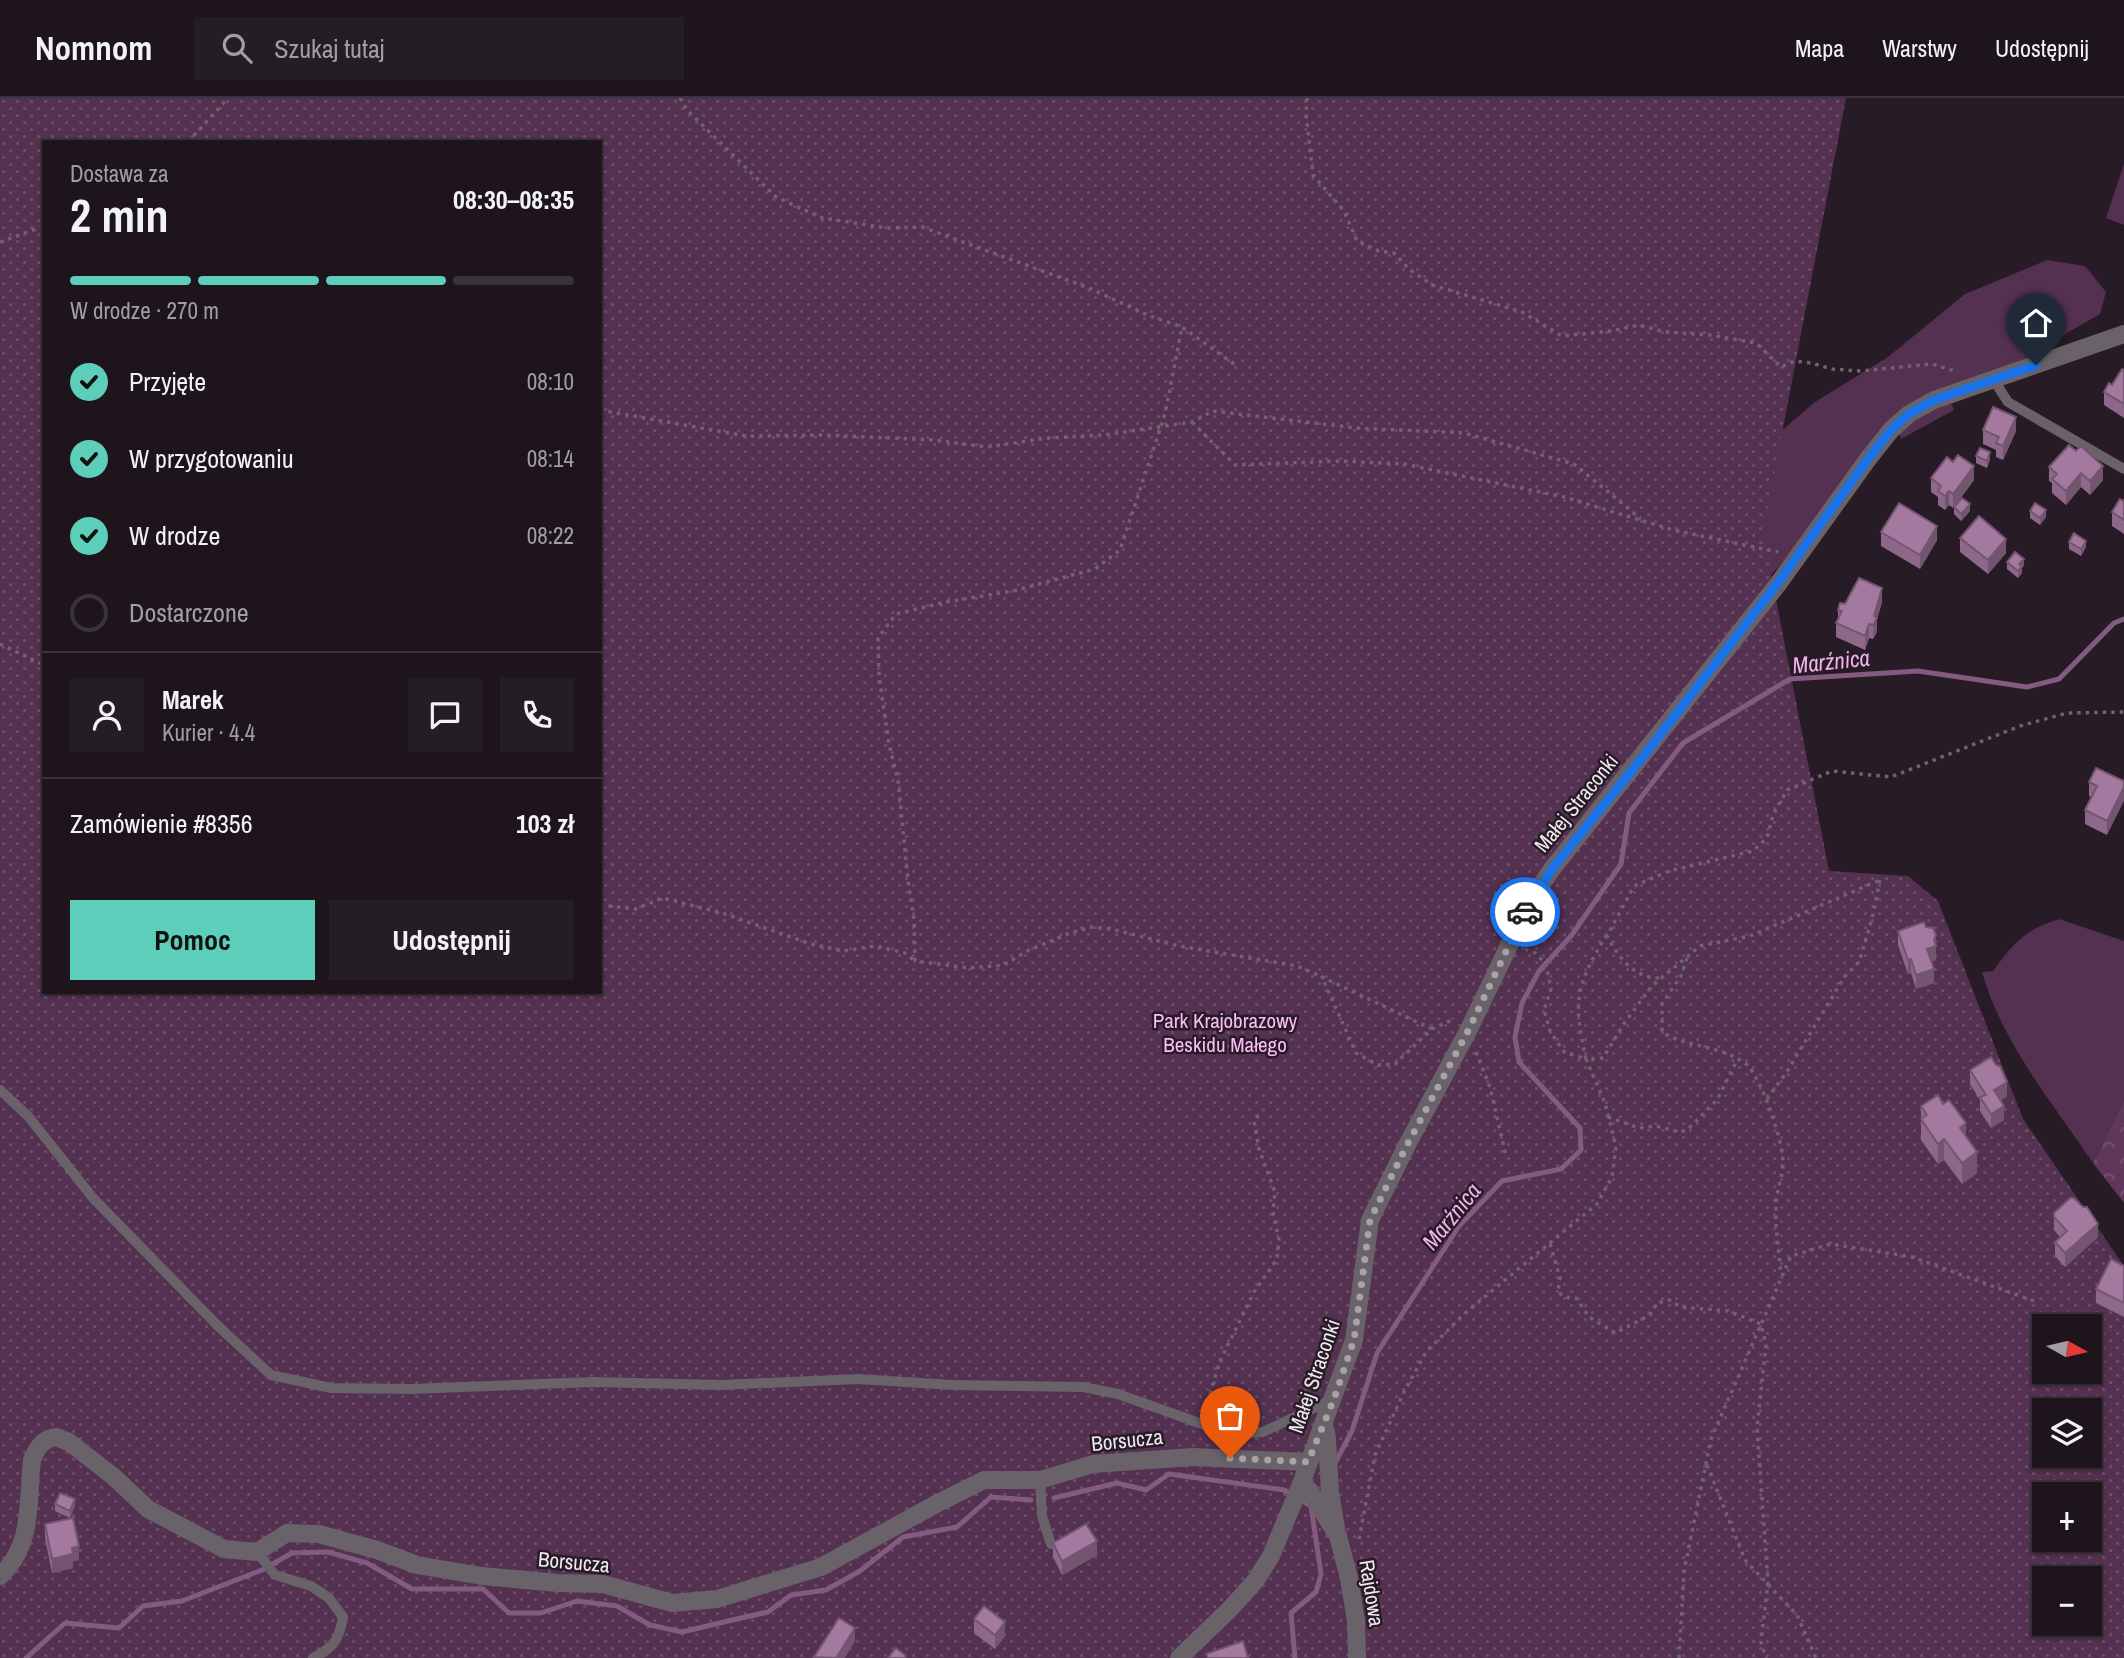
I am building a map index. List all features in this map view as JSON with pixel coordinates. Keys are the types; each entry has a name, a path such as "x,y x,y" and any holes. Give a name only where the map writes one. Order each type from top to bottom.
{"street":[{"name":"Małej Straconki","path":"1180,1658 1256,1580 1305,1487 1308,1462 1334,1399 1354,1340 1370,1220 1471,1025 1532,898 1552,869 1801,553 1891,430 1909,414 1934,400 2124,334"},
{"name":"Rajdowa","path":"1324,1424 1333,1530 1349,1578 1356,1621 1357,1658"},
{"path":"0,1576 12,1565 22,1547 26,1533 32,1460 36,1450 42,1442 56,1437 69,1442 114,1477 148,1509 224,1549 260,1557"},
{"name":"Borsucza","path":"260,1557 287,1533 319,1534 377,1550 417,1565 482,1576 603,1584 672,1603 717,1599 821,1567 984,1480 1040,1480 1093,1464 1193,1457 1308,1462"},
{"name":"Rajdowa","path":"1305,1487 1333,1530"}],"lane":[{"path":"1993,379 2008,402 2124,469"},
{"path":"0,1090 28,1116 93,1198 218,1326 271,1375 331,1388 397,1389 593,1382 721,1385 858,1379 952,1385 1083,1387 1118,1394 1230,1434 1263,1432 1334,1399"},
{"path":"1040,1480 1042,1516 1051,1544"},
{"path":"260,1557 275,1575 311,1586 330,1598 343,1617 340,1636 327,1651 313,1658"}],"path":[{"path":"190,140 228,98"},
{"path":"680,98 687,110 776,197 822,218 887,228 922,227 1088,288 1150,316 1182,327 1234,364"},
{"path":"1307,98 1306,114 1313,175 1344,211 1357,241 1379,251 1394,253 1409,269 1432,285 1522,312 1562,336 1639,325 1665,332 1710,335 1756,343 1781,367 1796,361 1811,362 1832,369 1860,371 1932,364 1961,373 1971,387"},
{"path":"0,242 42,227"},
{"path":"915,961 914,919 898,780 889,744 880,676 878,638 897,614 946,602 1013,591 1095,569 1120,550 1161,426 1182,327"},
{"path":"602,410 746,436 824,435 933,440 988,447 1048,438 1104,435 1192,422 1213,411 1356,428 1464,433 1574,464 1641,519"},
{"path":"1192,422 1235,465 1340,461 1405,464 1564,498 1673,530 1785,553 1801,553"},
{"path":"0,644 42,664"},
{"path":"1359,1539 1375,1455 1426,1352 1465,1314 1597,1204 1612,1177 1616,1147 1608,1117 1586,1059 1577,1006 1581,984 1591,961 1634,886 1669,871 1753,851 1767,838 1773,815 1787,790 1832,771 1891,777 2020,726 2067,713 2124,712"},
{"path":"1509,943 1535,953 1546,964 1551,989 1544,1010 1550,1031 1564,1052 1586,1059 1603,1058 1652,986 1700,946 1750,936 1880,880 1859,962 1846,976 1786,1073 1766,1100"},
{"path":"602,905 636,909 662,898 735,917 811,944 843,950 875,946 905,953 915,961 970,968 1004,965 1027,951 1070,933 1092,927 1111,929 1179,946 1297,966 1432,1029"},
{"path":"1607,936 1620,959 1637,972 1651,978 1661,978"},
{"path":"1688,956 1681,976 1662,1004 1662,1032 1678,1042 1707,1046 1737,1059 1748,1066 1759,1082 1784,1159 1782,1182 1775,1202 1781,1278"},
{"path":"1322,977 1356,1053 1378,1065 1395,1063 1432,1029 1453,1019 1471,1025 1490,1087 1506,1156"},
{"path":"1608,1117 1639,1128 1656,1126 1679,1132 1687,1130 1717,1100 1737,1059"},
{"path":"1200,1422 1220,1361 1254,1292 1277,1259 1279,1240 1273,1212 1275,1192 1259,1149 1254,1121 1262,1111"},
{"path":"1550,1244 1553,1262 1560,1278 1558,1291 1564,1297 1576,1298 1589,1317 1615,1333 1650,1315 1657,1303 1669,1300 1681,1307 1728,1311 1762,1324"},
{"path":"1679,1658 1684,1571 1711,1439 1791,1256 1831,1244 1912,1257 2034,1301"},
{"path":"1762,1324 1766,1345 1757,1428 1768,1583 1761,1642 1766,1658"},
{"path":"1706,1464 1745,1560 1797,1615 1816,1658"}],"green space":[{"name":"Park Krajobrazowy Beskidu Małego","path":"0,98 1846,98 1763,533 1829,871 1908,876 1938,901 2023,1119 2124,1266 2124,1658 0,1658"},
{"path":"2124,164 2124,225 2106,218"},
{"path":"2047,260 2085,266 2106,292 2100,314 2046,345 2051,353 1932,394 1756,592 1710,492 1815,402 1888,357 1965,294"},
{"path":"1950,401 1954,410 1901,439 1899,432 1902,428"},
{"path":"2059,919 2124,941 2124,1100 2093,1163 2015,1048 1991,998 1982,972 1993,971 2007,952 2029,933"},
{"path":"2124,1100 2124,1203 2093,1163"}],"building":[{"path":"2122,369 2124,370 2124,404 2104,392"},
{"path":"1993,407 2016,417 2003,446 1996,443 1999,437 1983,430"},
{"path":"2069,445 2076,451 2081,446 2103,466 2090,481 2081,473 2066,491 2052,479 2057,474 2049,467"},
{"path":"1980,448 1990,452 1987,461 1976,456"},
{"path":"1958,455 1974,466 1953,494 1949,491 1945,496 1938,491 1941,486 1931,478 1947,457 1953,462"},
{"path":"1962,498 1970,504 1961,514 1954,507"},
{"path":"2120,499 2124,500 2124,520 2112,512"},
{"path":"1899,503 1937,526 1920,555 1881,532"},
{"path":"2035,503 2046,510 2040,518 2030,511"},
{"path":"1979,516 2006,539 1988,560 1960,538"},
{"path":"2074,533 2086,541 2081,549 2069,542"},
{"path":"2015,552 2024,559 2019,564 2022,566 2018,571 2007,562"},
{"path":"1859,578 1882,588 1874,616 1877,618 1873,625 1869,624 1865,636 1836,623 1842,611 1838,610 1840,603 1845,604"},
{"path":"2096,768 2124,781 2124,787 2107,821 2085,810 2097,786 2089,782"},
{"path":"1924,922 1926,927 1933,928 1936,935 1936,946 1927,949 1934,969 1916,975 1898,931"},
{"path":"1991,1057 1996,1065 2000,1066 2007,1082 1994,1090 2004,1106 1991,1114 1980,1097 1986,1095 1970,1070"},
{"path":"1938,1095 1943,1104 1949,1100 1966,1123 1960,1128 1977,1152 1962,1163 1944,1139 1938,1144 1921,1119 1927,1115 1921,1106"},
{"path":"2070,1198 2087,1207 2098,1224 2065,1253 2055,1242 2067,1231 2054,1217 2054,1213"},
{"path":"2111,1259 2124,1266 2124,1303 2096,1289"},
{"path":"60,1493 75,1499 70,1511 55,1504"},
{"path":"73,1518 79,1546 72,1548 73,1554 52,1559 45,1524"},
{"path":"1086,1524 1097,1541 1062,1561 1053,1543"},
{"path":"984,1606 1005,1622 995,1635 974,1619"},
{"path":"839,1618 855,1628 836,1658 814,1657"},
{"path":"1243,1641 1248,1658 1208,1658 1206,1654"},
{"path":"896,1648 906,1656 888,1658"}],"waterway":[{"name":"Marźnica","path":"1334,1465 1352,1431 1377,1353 1459,1226 1502,1181 1561,1169 1581,1150 1580,1128 1519,1062 1515,1037 1522,1003 1539,971 1571,936 1621,864 1629,813 1683,743 1790,679 1918,671 2027,687 2059,679 2114,623 2124,619"},
{"path":"1054,1498 1117,1483 1146,1490 1169,1474 1284,1490 1311,1506"},
{"path":"26,1658 65,1623 119,1628 143,1606 182,1601 262,1570 292,1553 328,1552 367,1563 412,1589 483,1589 509,1613 541,1613 577,1601 617,1606 650,1625 682,1632 768,1612 791,1595 826,1590 860,1571 903,1537 957,1527 991,1497 1031,1500"},
{"name":"Marźnica","path":"1295,1658 1291,1613 1316,1592 1321,1574 1311,1506"}],"way so far":[{"path":"1230,1458 1308,1462 1334,1399 1354,1340 1370,1220 1468,1031 1525,912"}],"route":[{"path":"1525,912 1552,869 1801,553 1891,430 1909,414 1934,400 2036,365"}]}
